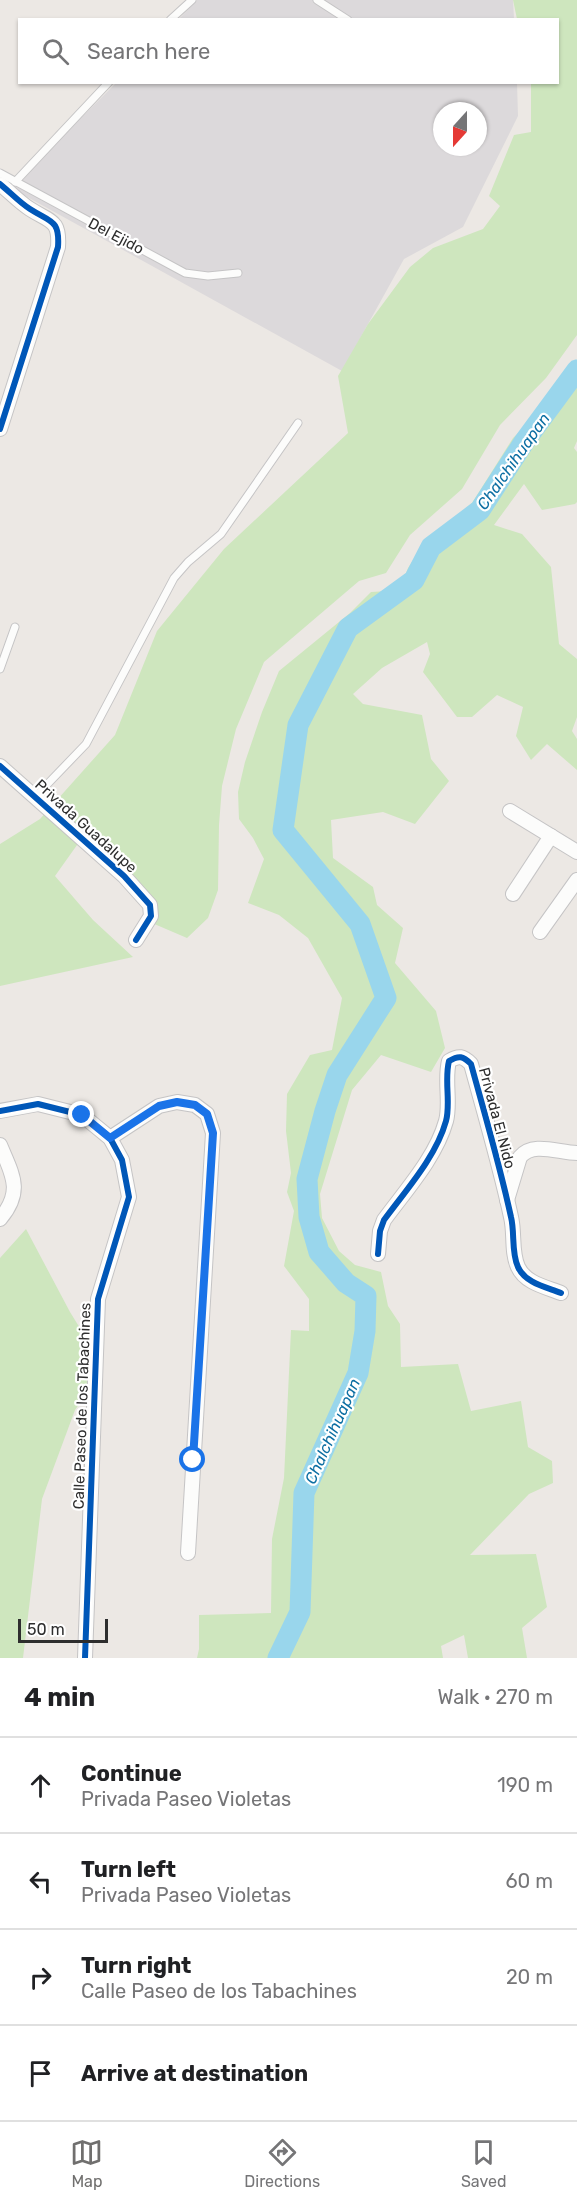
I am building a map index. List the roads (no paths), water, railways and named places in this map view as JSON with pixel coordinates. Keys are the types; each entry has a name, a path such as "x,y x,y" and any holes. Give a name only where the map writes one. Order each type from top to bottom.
{"street":[{"path":"0,184 30,209 53,220 59,233 58,247 0,429"},
{"name":"Privada Guadalupe","path":"0,766 124,876 150,905 151,916 136,940"},
{"path":"510,811 577,852"},
{"path":"513,894 551,836"},
{"path":"540,932 577,880"},
{"name":"Privada El Nido","path":"378,1254 380,1231 384,1220 435,1148 447,1119 446,1072 448,1061 456,1056 463,1057 471,1064 507,1200"},
{"path":"110,1138 159,1106 177,1102 195,1105 207,1114 213,1133 188,1553"},
{"name":"Calle Paseo de los Tabachines","path":"0,1111 38,1104 82,1115 110,1138 122,1160 129,1197 98,1299 85,1658"},
{"path":"0,1145 15,1183 14,1197 0,1219"},
{"name":"Privada El Nido","path":"507,1200 520,1157 525,1151 541,1148 577,1153"},
{"path":"507,1200 513,1226 515,1257 519,1269 531,1281 561,1293"}],"lane":[{"path":"172,18 192,0"},
{"path":"317,0 345,18"},
{"path":"15,182 107,84"},
{"name":"Del Ejido","path":"0,173 184,273 208,276 237,273"},
{"name":"Privada Guadalupe","path":"36,796 86,744 174,578 188,562 221,534 298,423"},
{"path":"0,669 15,627"}],"waterway":[{"name":"Chalchihuapan","path":"278,1658 300,1612 304,1493 358,1373 365,1331 366,1296 346,1283 319,1252 309,1217 307,1179 337,1075 386,998 360,924 283,830 298,725 348,628 414,580 431,547 480,510 524,442 577,370"}]}
